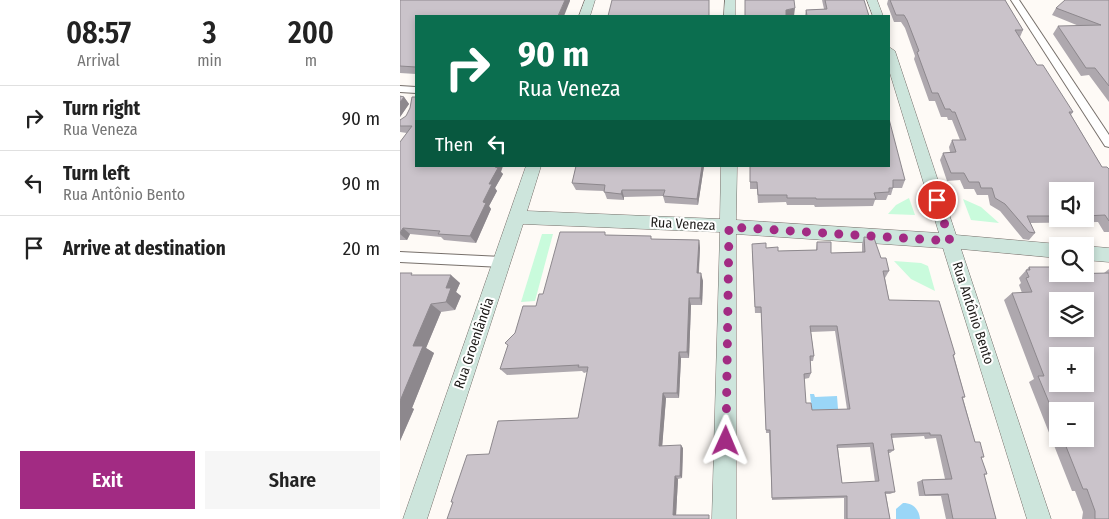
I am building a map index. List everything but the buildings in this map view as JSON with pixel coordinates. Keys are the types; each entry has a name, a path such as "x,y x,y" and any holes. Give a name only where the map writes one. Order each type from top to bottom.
{"street":[{"path":"585,15 590,0"},
{"path":"730,0 730,15"},
{"path":"872,0 878,15"},
{"path":"1015,0 1109,143"},
{"name":"Rua Antônio Bento","path":"890,54 1039,519"},
{"path":"400,89 415,90"},
{"name":"Rua Groenlândia","path":"415,519 534,167"},
{"path":"724,519 729,167"},
{"name":"Rua Veneza","path":"517,217 729,227 950,241 1049,250"},
{"path":"1094,254 1109,255"},
{"path":"400,256 502,262"}],"green space":[{"path":"909,198 915,215 888,214 896,205"},
{"path":"963,199 981,207 999,223 971,220"},
{"path":"542,234 553,234 535,301 521,302"},
{"path":"894,261 921,263 928,266 935,291 911,279"}],"water":[{"path":"810,394 814,394 815,397 837,396 838,409 812,410"},
{"path":"903,503 915,507 920,519 896,519 896,509"}],"route":[{"path":"726,441 729,227 950,241 937,200"}]}
